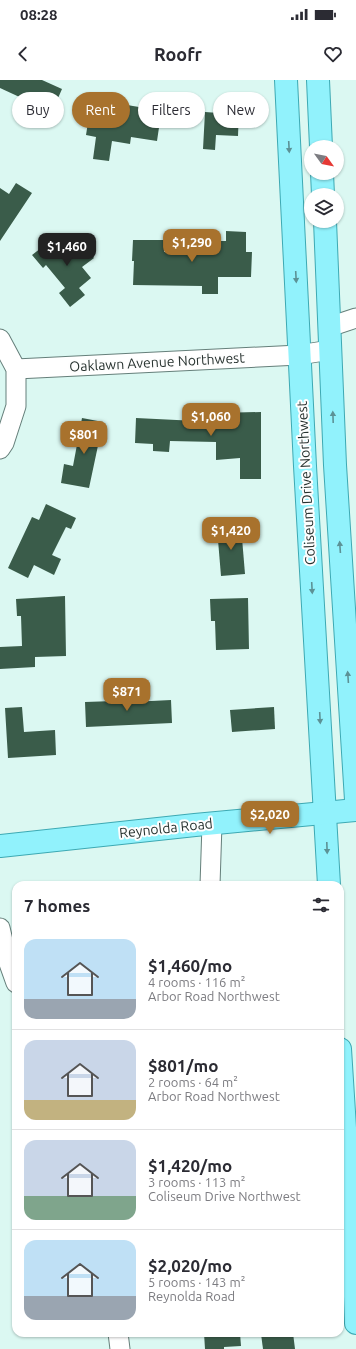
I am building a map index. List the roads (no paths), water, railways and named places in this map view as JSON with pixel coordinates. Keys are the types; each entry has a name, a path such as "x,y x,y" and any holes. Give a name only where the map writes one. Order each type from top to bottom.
{"main road":[{"name":"Coliseum Drive Northwest","path":"286,80 305,466 330,881"},
{"path":"318,80 321,140"},
{"path":"325,228 335,465 356,800"},
{"name":"Reynolda Road","path":"0,846 356,810"},
{"path":"344,1112 356,1323"}],"street":[{"path":"329,327 356,318"},
{"path":"0,339 16,369 16,406 4,444 0,449"},
{"name":"Oaklawn Avenue Northwest","path":"16,369 299,355 330,350"},
{"path":"210,881 212,824"},
{"path":"0,928 12,972"},
{"path":"118,1337 120,1349"}]}
